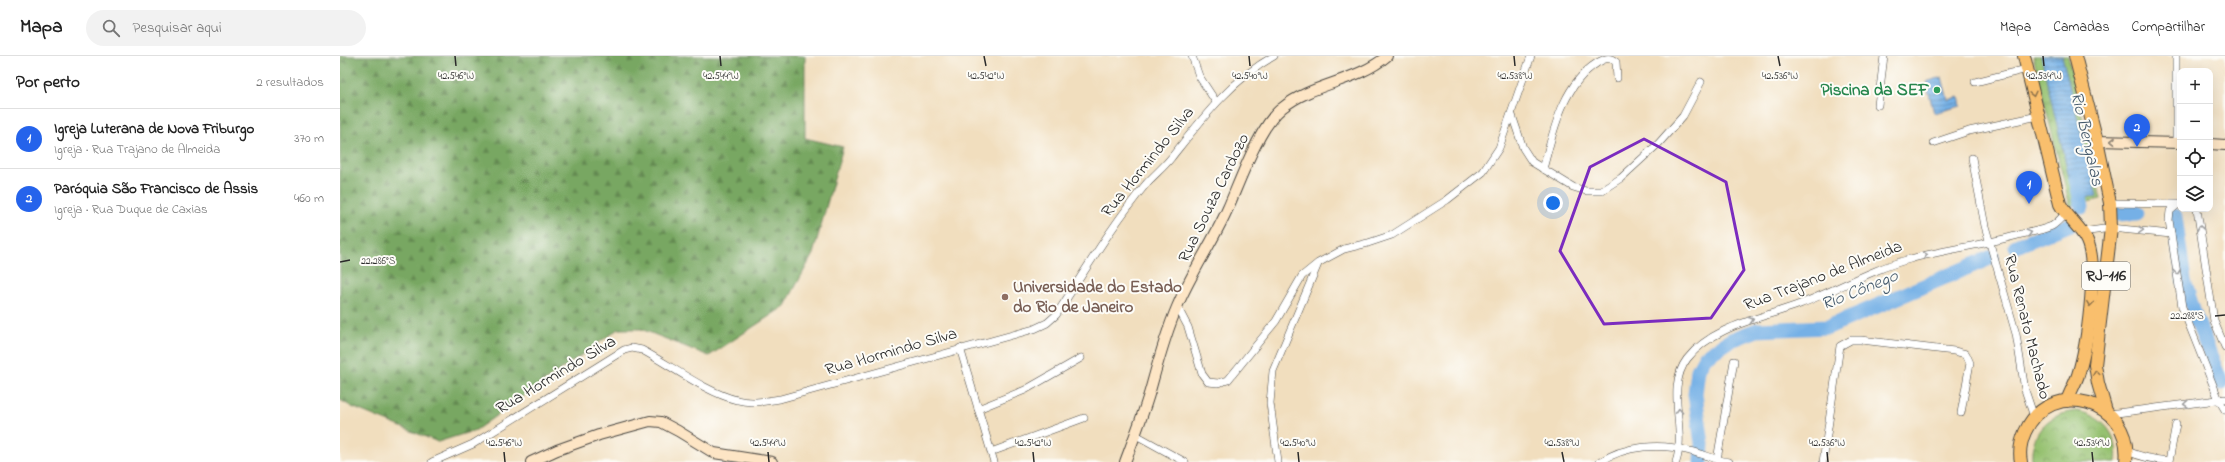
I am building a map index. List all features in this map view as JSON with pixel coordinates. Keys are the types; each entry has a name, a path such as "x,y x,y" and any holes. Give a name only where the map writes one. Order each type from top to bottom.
{"main road":[{"name":"RJ-116","path":"2024,56 2056,190 2065,214 2082,232 2087,240 2090,251 2091,287 2088,325 2078,375 2067,400"},
{"name":"RJ-116","path":"2075,56 2097,141 2110,202 2111,228 2095,365 2098,384 2107,412"},
{"name":"RJ-116","path":"2020,461 2022,437 2034,417 2055,403 2067,400 2081,400 2094,404 2107,412 2120,426 2126,457"}],"street":[{"path":"1192,56 1199,76 1216,102"},
{"name":"Rua Hormindo Silva","path":"432,462 473,444 597,365 632,348 642,350 716,391 737,400 755,402 780,399 1034,328 1047,323 1056,315 1100,247 1146,184 1170,160 1216,102 1242,78 1274,56"},
{"name":"Rua Souza Cardozo","path":"1125,462 1136,435 1163,343 1177,306 1228,209 1247,163 1270,122 1281,108 1295,98 1370,67 1387,56"},
{"path":"1177,306 1188,328 1202,374 1208,382 1218,383 1228,380 1276,321 1302,276 1318,263 1344,249 1392,235 1447,200 1483,172 1499,148 1512,115 1531,56"},
{"path":"1878,105 1884,56"},
{"path":"2176,56 2178,140"},
{"path":"1543,169 1557,118 1570,91 1592,66 1604,59 1611,58 1616,62 1617,78"},
{"path":"1975,82 2027,69"},
{"path":"1512,115 1523,148 1532,162 1573,187 1586,191 1601,191 1621,178 1659,143 1683,116 1701,82"},
{"path":"1933,143 1969,131 2038,116"},
{"path":"2097,141 2177,143"},
{"path":"2213,144 2225,145"},
{"name":"Rua Renato Machado","path":"1972,158 1985,226 2010,309 2016,334 2025,390 2034,417"},
{"path":"2110,202 2177,204"},
{"path":"2177,205 2169,216 2182,307 2222,399 2225,410"},
{"path":"2197,212 2214,321 2225,347"},
{"name":"Rua Trajano de Almeida","path":"1681,450 1678,384 1680,373 1687,359 1701,344 1738,324 1800,304 1897,263 1960,248 1991,243 2051,226 2065,214"},
{"path":"2082,232 2111,228 2171,234"},
{"path":"1278,462 1270,402 1273,371 1318,263"},
{"path":"1823,462 1840,346 1851,340 1954,351 1966,354 1970,363 1961,413"},
{"path":"960,348 994,462"},
{"path":"978,409 1025,390 1081,358"},
{"path":"1718,460 1734,361"},
{"path":"2107,412 2222,399"},
{"path":"991,452 1084,418"},
{"path":"531,462 557,450 599,435 650,421 661,422 714,454 772,462"},
{"path":"2126,457 2158,458 2169,461 2176,424"},
{"path":"1136,435 1185,462"},
{"path":"1600,462 1614,453 1650,446 1691,451 1704,457 1729,462"},
{"path":"1676,462 1681,450"}],"highlighted area":[{"path":"1644,139 1726,182 1744,270 1711,318 1604,324 1560,251 1590,167"}],"green space":[{"path":"340,56 805,56 805,138 843,147 813,254 785,306 709,356 641,329 618,329 476,430 438,442 352,407 340,400"},
{"path":"2033,56 2068,56 2101,199 2070,206"},
{"path":"2076,411 2094,417 2107,428 2115,443 2116,462 2032,462 2034,442 2042,427 2057,416"}],"water":[{"path":"2041,56 2062,56 2097,196 2074,199"},
{"name":"Piscina da SEF","path":"1942,77 1948,100 1959,97 1961,106 1934,113 1926,82"}],"waterway":[{"name":"Rio Bengalas","path":"2076,179 2082,207"},
{"path":"2117,214 2137,213"},
{"path":"2175,216 2184,281 2194,313 2221,383"},
{"name":"Rio Cônego","path":"2016,246 2071,224"},
{"name":"Rio Cônego","path":"1701,462 1702,444 1695,394 1698,370 1705,357 1731,340 1757,330 1828,327 1992,257"}],"place":[{"name":"Piscina da SEF","path":"1937,90"},
{"name":"Paróquia São Francisco de Assis","path":"2137,147"},
{"name":"Igreja Luterana de Nova Friburgo","path":"2029,204"},
{"name":"Universidade do Estado do Rio de Janeiro","path":"1005,297"}]}
